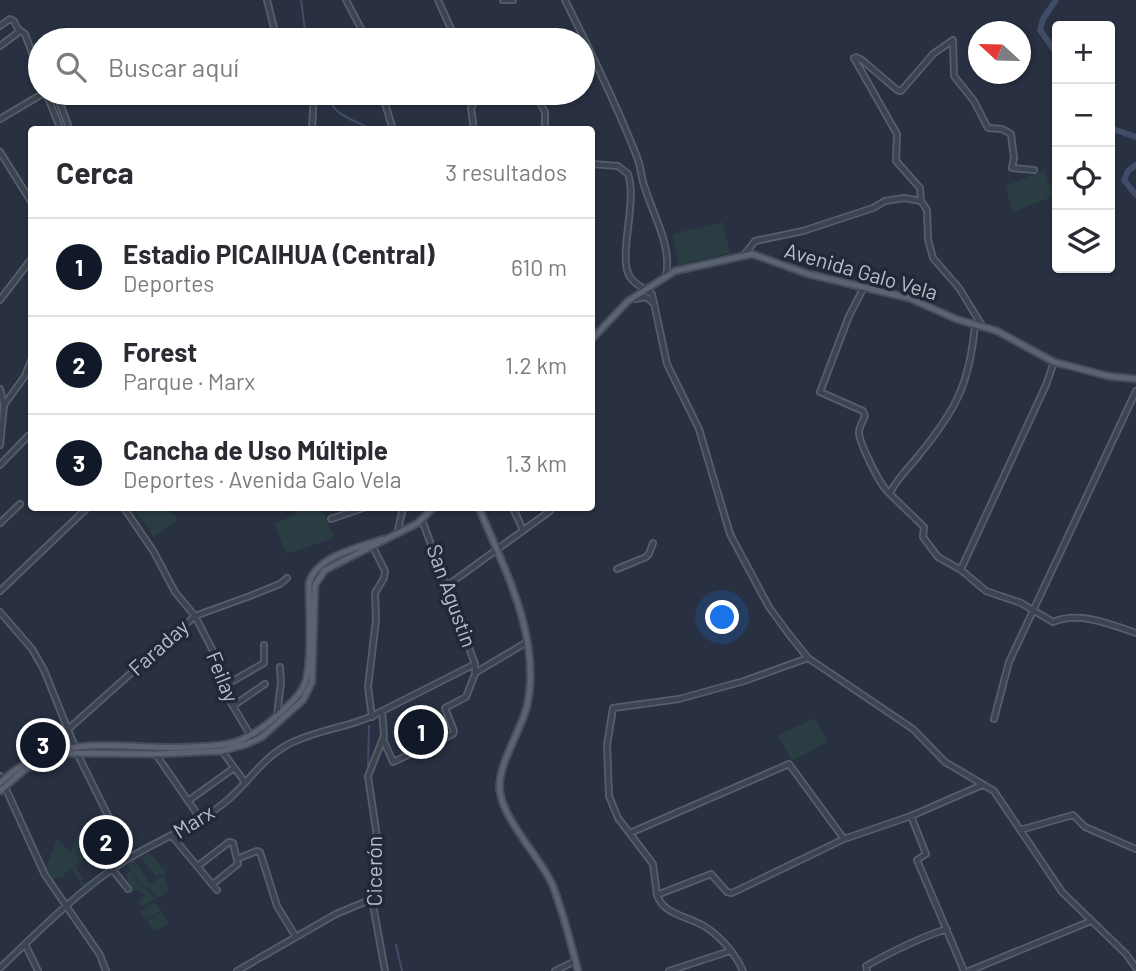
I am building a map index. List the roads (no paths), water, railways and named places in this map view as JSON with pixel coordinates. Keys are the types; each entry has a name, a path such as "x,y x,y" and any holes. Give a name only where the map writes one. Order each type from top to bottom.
{"main road":[{"name":"Avenida Galo Vela","path":"595,336 628,301 675,271 752,254 808,275 909,298 997,331 1054,362 1095,373 1136,379"},
{"path":"2,783 28,761 56,750 222,751 270,730 299,704 310,689 314,669 315,585 319,576 332,565 373,547 422,520 430,511"},
{"path":"480,511 513,592 527,642 531,681 526,708 501,773 501,798 551,883 578,971"},
{"path":"154,751 220,745 252,738 277,716 297,697 307,677 309,583 313,574 332,559 394,536"},
{"path":"2,783 38,762 76,749"}],"street":[{"path":"267,0 274,28"},
{"path":"346,0 361,28"},
{"path":"439,0 451,28"},
{"path":"503,0 513,0"},
{"path":"565,0 579,28"},
{"path":"0,26 11,19 28,41"},
{"path":"0,46 20,31"},
{"path":"984,327 959,288 933,258 928,239 927,210 917,182 896,161 897,134 854,58 897,90 901,90 933,54 953,40 955,77 974,101 988,128 1002,129 1012,134 1012,168 1034,170"},
{"path":"595,61 638,159 644,186 664,240 666,276"},
{"path":"0,119 28,103"},
{"path":"50,105 59,125"},
{"path":"60,105 68,125"},
{"path":"312,126 313,105"},
{"path":"386,105 392,126"},
{"path":"473,105 473,126"},
{"path":"541,105 545,112 545,126"},
{"path":"0,152 28,197"},
{"path":"595,164 618,166 628,174 632,201 626,265 630,278 652,294 667,364 699,429 730,534 769,607 808,658 891,712 913,729 945,762 994,792 1062,892 1126,954 1136,968"},
{"path":"744,255 755,241 803,230 873,208 885,201 904,198 922,201"},
{"path":"0,300 28,263"},
{"path":"864,287 849,316 820,392 863,411 865,416 860,427 860,436 876,475 890,494 924,527 923,537 938,558 961,570 990,593 1021,603 1053,622 1076,616 1136,633"},
{"path":"628,301 646,297 652,303"},
{"path":"890,494 942,426 960,397 969,368 975,324"},
{"path":"961,570 1054,362"},
{"path":"4,405 28,368"},
{"path":"0,389 4,405 0,444"},
{"path":"994,719 1009,662 1136,391"},
{"path":"0,465 28,436"},
{"path":"0,523 20,504"},
{"path":"0,591 84,511"},
{"name":"Feilay","path":"126,511 154,552 175,592 195,616 214,653 224,687 252,738"},
{"path":"331,519 354,511"},
{"path":"394,536 402,511"},
{"path":"514,511 523,530"},
{"path":"448,585 550,511"},
{"name":"San Agustin","path":"422,520 448,585 475,664 475,674"},
{"path":"617,569 646,557 653,543"},
{"path":"372,717 368,687 375,632 375,593 385,571 373,547"},
{"name":"Faraday","path":"56,750 56,740 195,616 280,584 287,578"},
{"path":"0,612 32,649 44,670 76,749 129,858"},
{"path":"382,711 384,736 393,762 453,734 446,707 466,697 475,674 527,642"},
{"path":"224,687 264,663 264,645"},
{"path":"743,971 730,951 709,929 665,908 657,895 653,864 618,818 608,796 607,745 613,708 679,699 744,681 808,658"},
{"name":"Marx","path":"0,968 66,904 129,858 172,836 224,803 269,756 289,744 372,717 475,664"},
{"path":"277,716 280,667"},
{"path":"233,706 265,684"},
{"name":"Cicerón","path":"384,736 369,773 377,837 372,898 385,971"},
{"path":"154,751 200,818"},
{"path":"222,751 244,781"},
{"path":"630,833 789,764 844,839"},
{"path":"188,801 234,768"},
{"path":"2,783 45,875 100,956 106,971"},
{"path":"657,895 711,874 728,894 732,894 844,839 911,816 982,785"},
{"path":"1020,830 1073,815 1085,828 1136,849"},
{"path":"911,816 926,854 917,860 964,971"},
{"path":"172,836 217,890"},
{"path":"198,866 229,842 233,843 238,864 213,884"},
{"path":"237,859 260,852 277,906 296,937"},
{"path":"112,869 128,889"},
{"path":"237,971 336,914 372,898"},
{"path":"969,971 1091,921"},
{"path":"867,971 866,966 893,950 920,937 947,929"},
{"path":"25,944 37,971"},
{"path":"669,971 730,951"},
{"path":"555,971 575,961"}],"waterway":[{"path":"301,0 305,28"},
{"path":"1052,47 1040,30 1043,19 1056,0"},
{"path":"332,105 337,111 365,126"},
{"path":"1115,130 1136,137"},
{"path":"1136,165 1128,171 1124,180 1136,195"},
{"path":"368,766 369,726"},
{"path":"396,945 402,971"}],"place":[{"name":"Estadio PICAIHUA (Central)","path":"421,732"},
{"name":"Cancha de Uso Múltiple","path":"43,745"},
{"name":"Forest","path":"106,842"}]}
